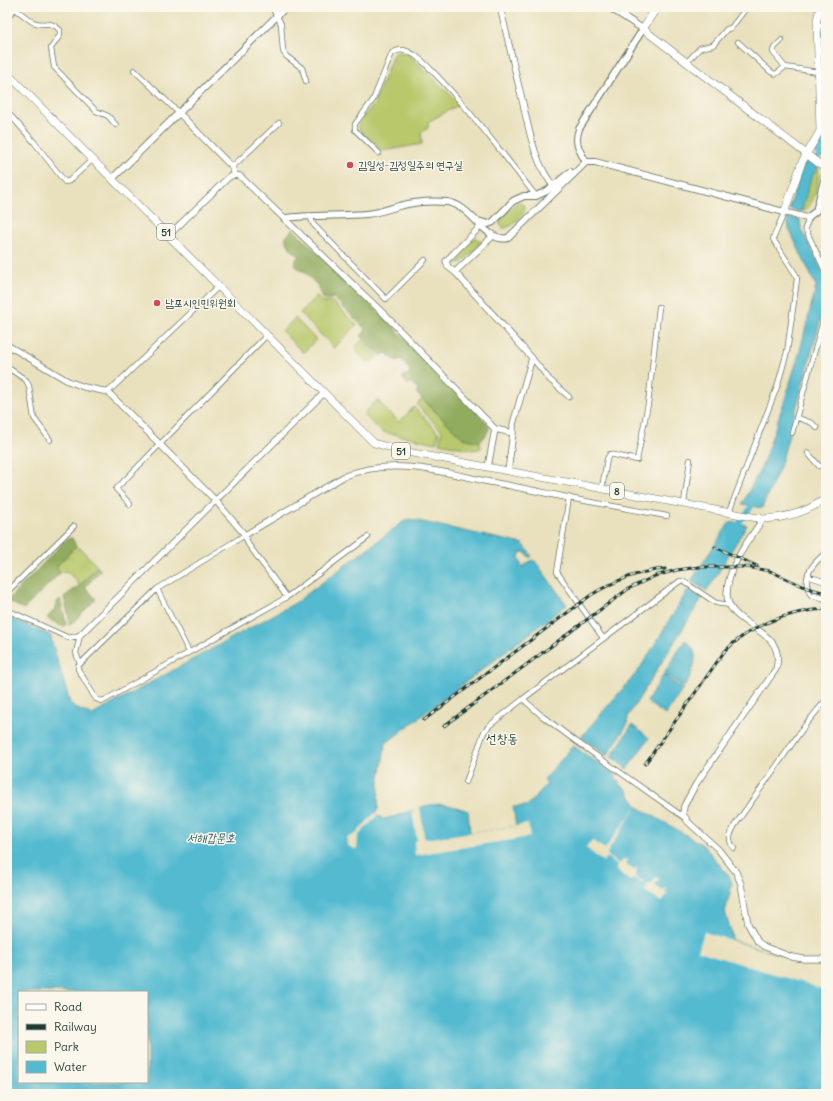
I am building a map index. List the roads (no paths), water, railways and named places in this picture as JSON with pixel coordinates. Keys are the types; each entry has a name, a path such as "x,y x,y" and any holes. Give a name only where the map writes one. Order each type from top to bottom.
{"main road":[{"path":"112,179 286,7"},
{"path":"609,7 643,29 826,169"},
{"path":"585,163 576,140 579,129 657,7"},
{"path":"786,213 796,174 820,131 818,72 821,26 820,7"},
{"name":"51","path":"7,73 92,160 169,235 218,287 370,440 378,445 498,469"},
{"path":"284,218 310,215 366,214 383,212 408,204 447,202 456,204 465,210 493,236 500,239 508,238 555,188 585,163 603,164 803,218 810,216 816,211 826,173"},
{"path":"479,223 488,224 493,222 513,201 524,196 536,196 555,188"},
{"name":"8","path":"498,469 759,518 791,516 824,503"}],"street":[{"path":"272,7 281,24 283,50 286,56 302,68 306,81"},
{"path":"500,7 530,130 539,160 555,188"},
{"path":"641,7 652,14"},
{"path":"687,62 700,48 713,45 727,29 731,28 747,7"},
{"path":"7,18 14,8 20,11 32,22 48,22 55,25 60,30 60,35 51,48 54,67 96,111 108,116 116,125"},
{"path":"782,40 774,48 774,52 785,67 818,72"},
{"path":"738,42 771,72 776,74 785,67"},
{"path":"379,153 355,130 355,124 373,100 392,53 397,50 408,51 421,59 466,106 475,120 536,196"},
{"path":"134,70 232,167 235,175"},
{"path":"11,116 34,142 65,182 69,181 92,160"},
{"path":"232,167 278,123"},
{"path":"169,235 229,177 235,175 240,176 385,315 495,429 513,433"},
{"path":"729,512 770,411 787,352 797,280 796,275 773,239 786,213"},
{"path":"310,215 313,224 386,298 425,260"},
{"path":"810,216 805,228 826,273"},
{"path":"479,223 446,261 448,267 455,272 550,380 569,397"},
{"path":"455,272 493,236"},
{"path":"108,392 218,287"},
{"path":"602,488 607,459 610,454 637,460 648,404 660,307"},
{"path":"792,433 798,418 826,310"},
{"path":"130,504 116,489 267,335"},
{"path":"7,345 68,381 84,387 108,392 216,501 245,535 248,544 287,598"},
{"path":"508,471 514,424 532,358"},
{"path":"7,367 26,380 29,386 34,418 50,440"},
{"path":"7,610 69,638 80,635 323,394"},
{"path":"798,418 812,423 817,428"},
{"path":"488,467 495,429"},
{"path":"808,453 819,466 826,467"},
{"path":"684,503 690,460"},
{"path":"368,537 287,598 101,701 94,696 78,669 80,664 156,588 343,477 359,471 402,467 425,469 667,516"},
{"path":"569,498 556,572 603,638"},
{"path":"685,818 683,810 686,800 774,674 779,660 774,645 739,616 730,605 727,594 734,568 759,518"},
{"path":"7,592 74,526"},
{"path":"826,553 816,561 808,573 807,588 811,595 826,599"},
{"path":"808,573 810,577 826,582"},
{"path":"466,782 484,732 490,725 677,583 683,581 716,603 730,605"},
{"path":"156,588 189,652"},
{"path":"80,635 76,653 80,664"},
{"path":"523,699 542,716 577,742 675,813 685,818 718,849 736,872 741,884 748,924 760,944 792,957 804,959 826,958"},
{"path":"734,848 730,844 729,839 733,829 806,724 826,700"}],"water":[{"path":"821,41 826,41 826,155 823,158 812,151 822,137 825,125"},
{"path":"808,158 818,167 811,178 801,212 789,209 801,171"},
{"path":"787,216 800,220 801,228 826,279 826,300 780,467 762,508 742,504 762,466 783,405 800,351 816,286 789,229"},
{"name":"서해갑문호","path":"409,519 523,544 532,556 530,558 524,552 520,553 519,558 522,567 532,560 535,561 567,605 386,743 379,782 378,810 375,813 383,819 424,806 454,806 468,811 470,833 516,826 513,807 527,806 547,784 544,780 545,778 573,746 617,776 615,778 619,781 618,783 625,788 638,807 703,845 730,877 732,885 725,912 731,931 732,940 826,969 826,1094 7,1094 7,617 50,635 70,703 77,709 92,715 295,603"},
{"path":"730,522 747,525 707,591 691,581"},
{"path":"688,590 702,598 628,716 627,725 607,756 581,737 639,670"},
{"path":"685,640 694,651 695,663 684,687 664,674"},
{"path":"663,675 683,689 665,715 647,702"},
{"path":"632,725 649,738 627,769 611,757"}],"waterway":[{"path":"826,7 823,22 826,61"},
{"path":"814,163 826,146"},
{"path":"739,523 756,501"}],"railway":[{"path":"715,547 757,566"},
{"path":"444,726 628,589 655,576 677,570 699,567 746,567 770,571 807,588 826,593"},
{"path":"424,720 591,595 608,585 636,574 665,569"},
{"path":"645,764 724,652 734,642 758,627 784,616 812,610 826,609"}],"place":[{"name":"김일성-김정일주의 연구실","path":"350,165"},
{"name":"남포시인민위원회","path":"157,303"}],"district":[{"name":"선창동","path":"502,738"}]}
